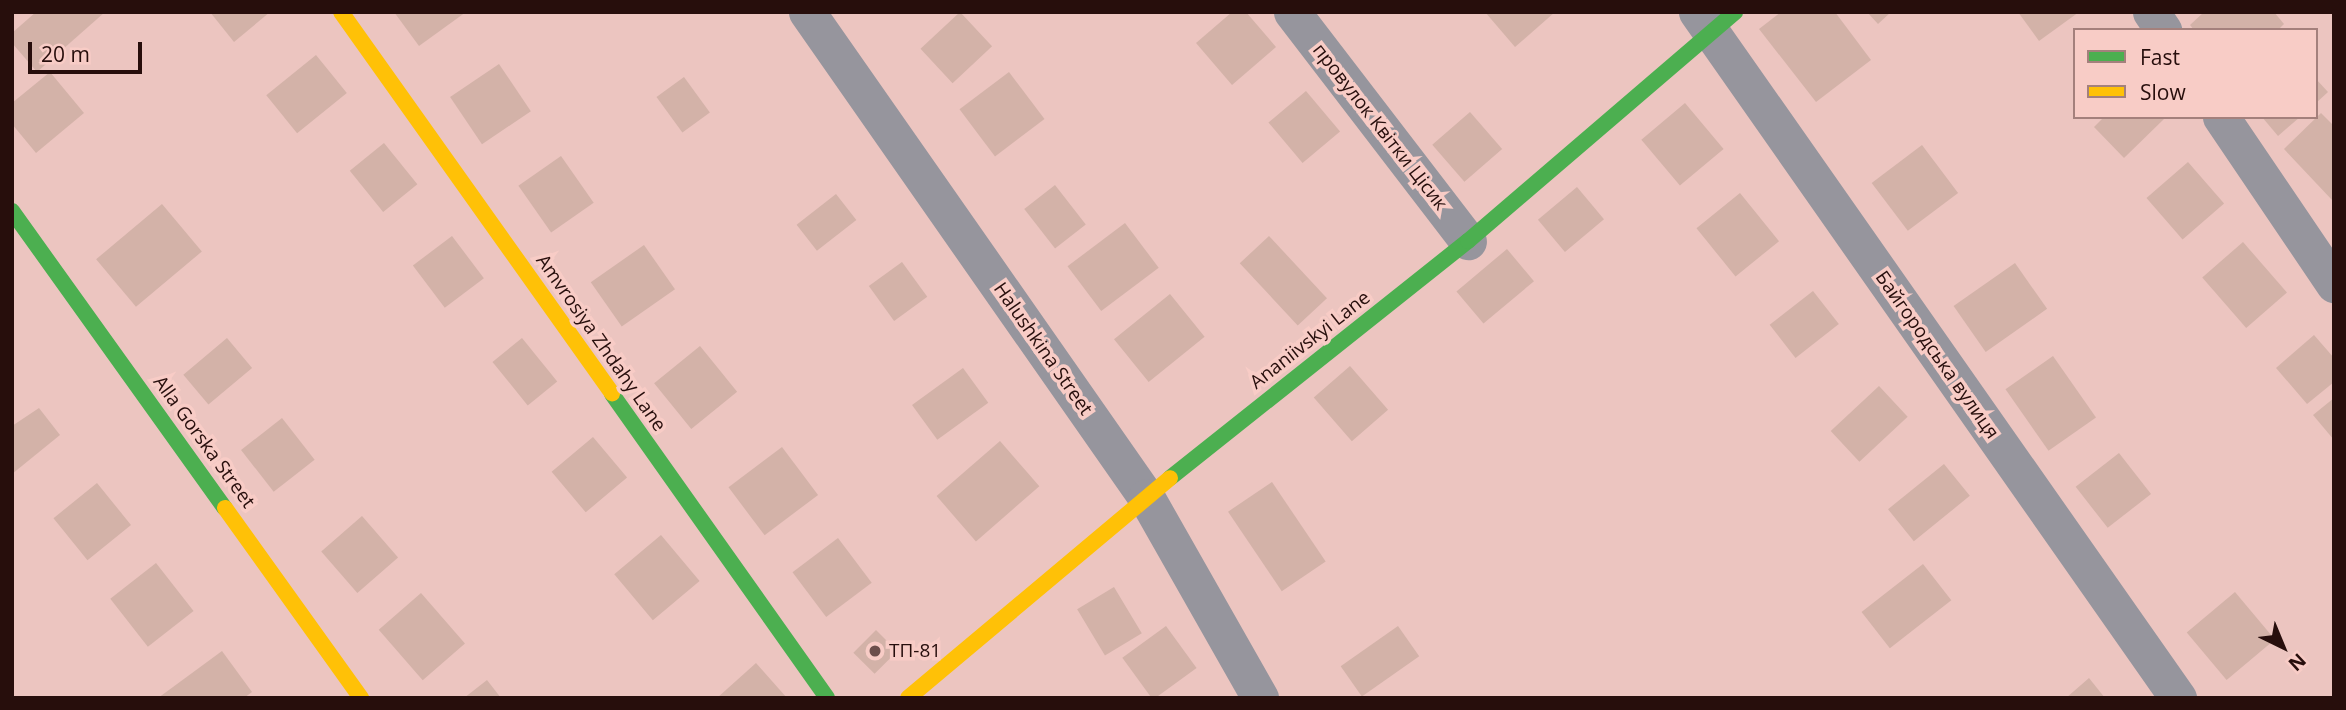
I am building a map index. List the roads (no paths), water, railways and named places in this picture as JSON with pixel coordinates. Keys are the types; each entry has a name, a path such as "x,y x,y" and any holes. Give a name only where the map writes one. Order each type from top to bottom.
{"street":[{"name":"Amvrosiya Zhdahy Lane","path":"341,12 828,698"},
{"name":"Halushkina Street","path":"807,12 1146,497 1260,698"},
{"name":"провулок Квітки Цісик","path":"1292,12 1468,241"},
{"path":"2151,12 2162,28"},
{"name":"Ananiivskyi Lane","path":"908,698 1146,497 1468,241 1714,19"},
{"name":"Байгородська вулиця","path":"1714,19 2178,698"},
{"path":"2222,119 2334,285"},
{"name":"Alla Gorska Street","path":"12,211 361,698"}],"place":[{"name":"ТП-81","path":"875,651"}]}
